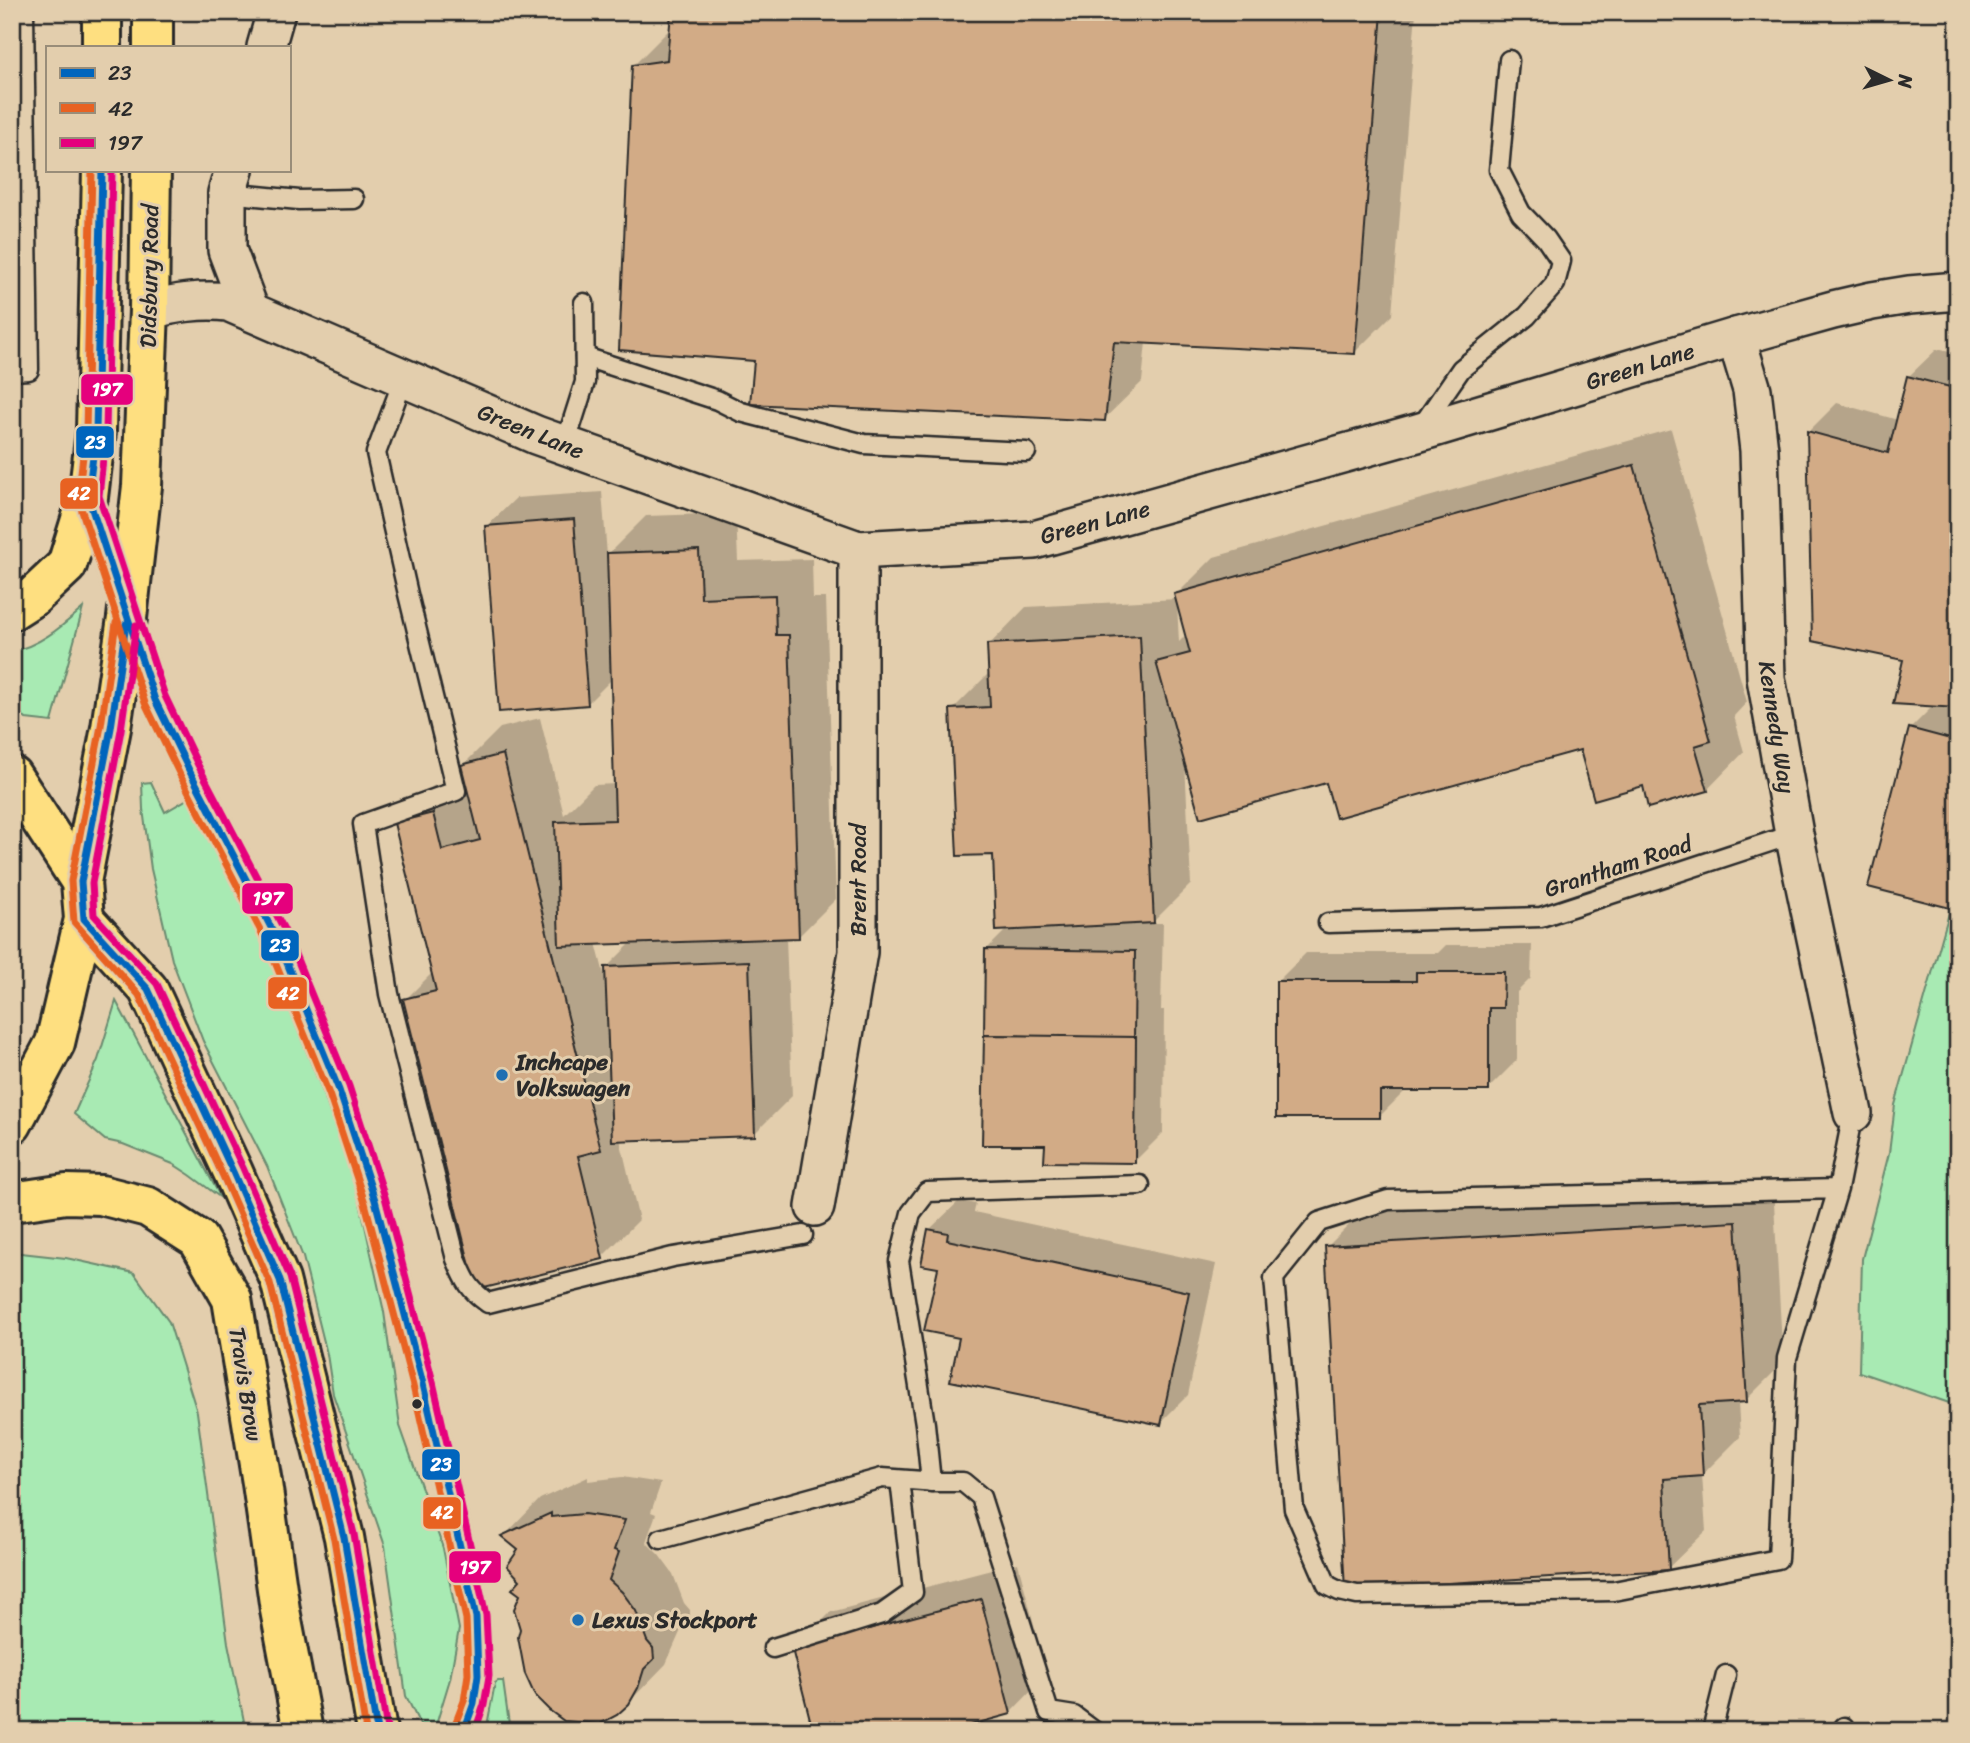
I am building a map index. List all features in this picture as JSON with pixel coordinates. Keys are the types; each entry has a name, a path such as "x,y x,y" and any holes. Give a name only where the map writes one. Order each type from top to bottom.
{"main road":[{"path":"102,12 102,46"},
{"path":"152,46 153,12"},
{"path":"12,610 34,596 67,565 88,497 96,431 102,172"},
{"name":"Didsbury Road","path":"12,1124 55,1043 111,728 142,486 151,172"},
{"path":"12,776 82,900 148,989 280,1280 344,1537 377,1731"},
{"name":"Travis Brow","path":"12,1202 65,1194 101,1195 148,1207 198,1239 232,1299 280,1610 303,1731"}],"street":[{"path":"266,46 276,12"},
{"path":"230,181 227,250 250,311"},
{"name":"Green Lane","path":"149,310 179,302 228,302 536,435 858,550 1034,540 1417,433 1737,337 1872,301 1958,291"},
{"name":"Kennedy Way","path":"1737,337 1752,390 1759,450 1766,678 1794,834 1853,1113"},
{"name":"Brent Road","path":"809,1221 858,952 858,550"}],"lane":[{"path":"12,371 29,370 24,12"},
{"path":"1417,433 1461,369 1527,316 1555,284 1561,261 1546,239 1521,213 1499,170 1510,60"},
{"path":"230,181 299,200 354,199"},
{"path":"565,445 584,382 584,303"},
{"path":"585,357 717,400 741,412 864,444 1026,452"},
{"path":"404,378 376,453 456,791 363,824 389,994 456,1259 467,1285 488,1303 809,1221"},
{"path":"88,497 155,700 278,942 339,1090 375,1200 423,1384 476,1618 480,1655 478,1692 464,1731"},
{"name":"Grantham Road","path":"1328,923 1541,917 1794,834"},
{"path":"1838,1189 1388,1200 1319,1222 1274,1278 1294,1509 1327,1585 1357,1595 1614,1591 1778,1559 1787,1358 1838,1189 1853,1113"},
{"path":"931,1482 925,1424 899,1261 911,1213 927,1192 1140,1185"},
{"path":"662,1539 882,1478 963,1482 981,1497 1049,1712 1074,1716 1094,1731"},
{"path":"773,1648 882,1614 913,1592 900,1480"},
{"path":"1712,1731 1726,1675"}],"green space":[{"path":"83,608 52,722 26,719 12,705 12,651 41,640"},
{"path":"151,782 165,812 191,797 259,934 324,1095 358,1194 384,1312 400,1426 443,1548 459,1629 450,1679 436,1725 428,1731 423,1731 406,1696 385,1546 333,1394 327,1354 303,1257 267,1166 203,1041 172,960 151,869 143,809 142,783"},
{"path":"1958,881 1958,1406 1859,1372 1862,1259 1889,1153 1895,1105"},
{"path":"116,1001 221,1198 173,1164 123,1144 105,1140 74,1114 98,1060"},
{"path":"12,1252 66,1258 134,1273 169,1322 197,1412 228,1643 246,1731 12,1731"},
{"path":"503,1681 510,1731 486,1731 495,1683"}],"building":[{"path":"671,12 1382,12 1355,354 1114,342 1105,421 750,404 754,361 619,350 632,65 667,60"},
{"path":"1907,376 1958,389 1958,708 1893,704 1903,660 1812,641 1807,431 1888,453"},
{"path":"1634,465 1711,741 1695,746 1708,791 1648,808 1643,786 1594,800 1580,750 1336,818 1326,783 1200,818 1156,662 1190,653 1174,594"},
{"path":"574,519 588,705 499,712 485,526"},
{"path":"699,550 701,598 775,595 776,635 789,635 799,938 559,946 555,822 615,820 607,553"},
{"path":"1140,636 1154,923 996,931 993,855 957,856 950,709 990,707 987,644"},
{"path":"1909,728 1958,741 1958,893 1954,909 1868,887"},
{"name":"Inchcape Volkswagen","path":"503,754 601,1150 578,1156 603,1259 476,1290 403,999 436,991 394,823 433,813 442,850 480,840 461,765"},
{"path":"985,949 1135,951 1134,1038 984,1035"},
{"path":"749,961 755,1136 612,1141 605,967"},
{"path":"1416,972 1504,972 1503,1008 1489,1008 1489,1091 1380,1091 1380,1118 1276,1118 1276,981 1416,981"},
{"path":"984,1035 1136,1037 1135,1163 1044,1162 1045,1145 982,1145"},
{"path":"1736,1222 1747,1402 1699,1405 1703,1476 1664,1479 1669,1570 1345,1589 1325,1246"},
{"path":"928,1229 948,1233 947,1240 1189,1292 1161,1425 950,1381 959,1338 924,1331 938,1268 921,1265"},
{"name":"Lexus Stockport","path":"551,1513 551,1517 584,1514 625,1520 614,1550 619,1552 609,1580 636,1611 647,1641 653,1648 654,1659 644,1669 629,1704 617,1715 600,1724 564,1721 535,1696 525,1674 518,1637 520,1629 514,1609 520,1595 512,1589 520,1580 507,1566 518,1550 501,1536"},
{"path":"981,1599 1011,1714 949,1731 813,1731 792,1649"}],"transit line":[{"name":"42","path":"92,172 86,430 78,499 145,703 268,945 329,1094 365,1203 413,1386 466,1619 468,1674 464,1701 454,1727"},
{"name":"23","path":"102,172 96,431 88,497 155,700 278,941 339,1090 375,1200 423,1384 476,1617 478,1675 474,1703 464,1731"},
{"name":"197","path":"112,172 106,431 99,496 165,696 288,937 349,1086 385,1197 433,1382 486,1615 489,1676 484,1705 475,1731"},
{"name":"42","path":"116,623 101,726 71,881 74,922 139,995 270,1283 334,1539 366,1731"},
{"name":"23","path":"126,624 111,728 81,882 84,919 148,989 280,1280 344,1537 377,1731"},
{"name":"197","path":"136,625 121,730 92,883 94,915 157,984 243,1168 290,1277 354,1534 387,1729"}],"place":[{"name":"Inchcape Volkswagen","path":"502,1075"},
{"name":"Lexus Stockport","path":"578,1620"}]}
